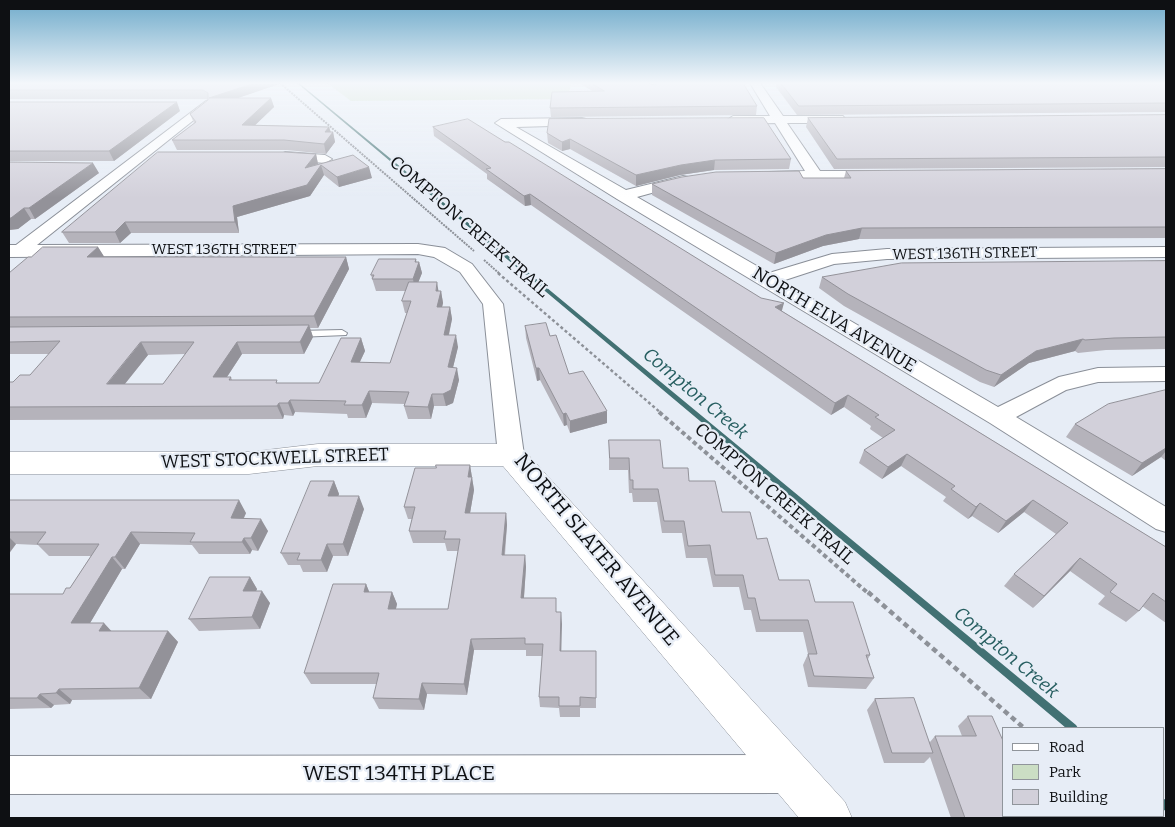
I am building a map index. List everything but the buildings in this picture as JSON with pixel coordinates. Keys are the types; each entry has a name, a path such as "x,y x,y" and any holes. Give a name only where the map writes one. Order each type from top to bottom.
{"street":[{"path":"12,253 184,122"},
{"name":"NORTH ELVA AVENUE","path":"591,122 501,123 998,417 1166,521"},
{"path":"782,122 815,175"},
{"path":"139,156 158,156"},
{"path":"267,156 325,159"},
{"path":"106,167 125,167"},
{"path":"751,176 893,175"},
{"path":"622,196 697,179"},
{"name":"WEST 136TH STREET","path":"12,253 418,249 439,252"},
{"name":"NORTH SLATER AVENUE","path":"439,252 466,268 493,304 511,455 788,774 829,818"},
{"name":"WEST 136TH STREET","path":"767,280 832,259 887,254 1166,252"},
{"path":"998,417 1059,384 1098,375 1166,374"},
{"name":"WEST STOCKWELL STREET","path":"9,463 249,463 318,455 511,455"},
{"name":"WEST 134TH PLACE","path":"9,775 788,774"}],"lane":[{"path":"283,334 342,334"}],"path":[{"name":"COMPTON CREEK TRAIL","path":"325,122 1023,727"}],"waterway":[{"name":"Compton Creek","path":"344,122 1072,727"}]}
